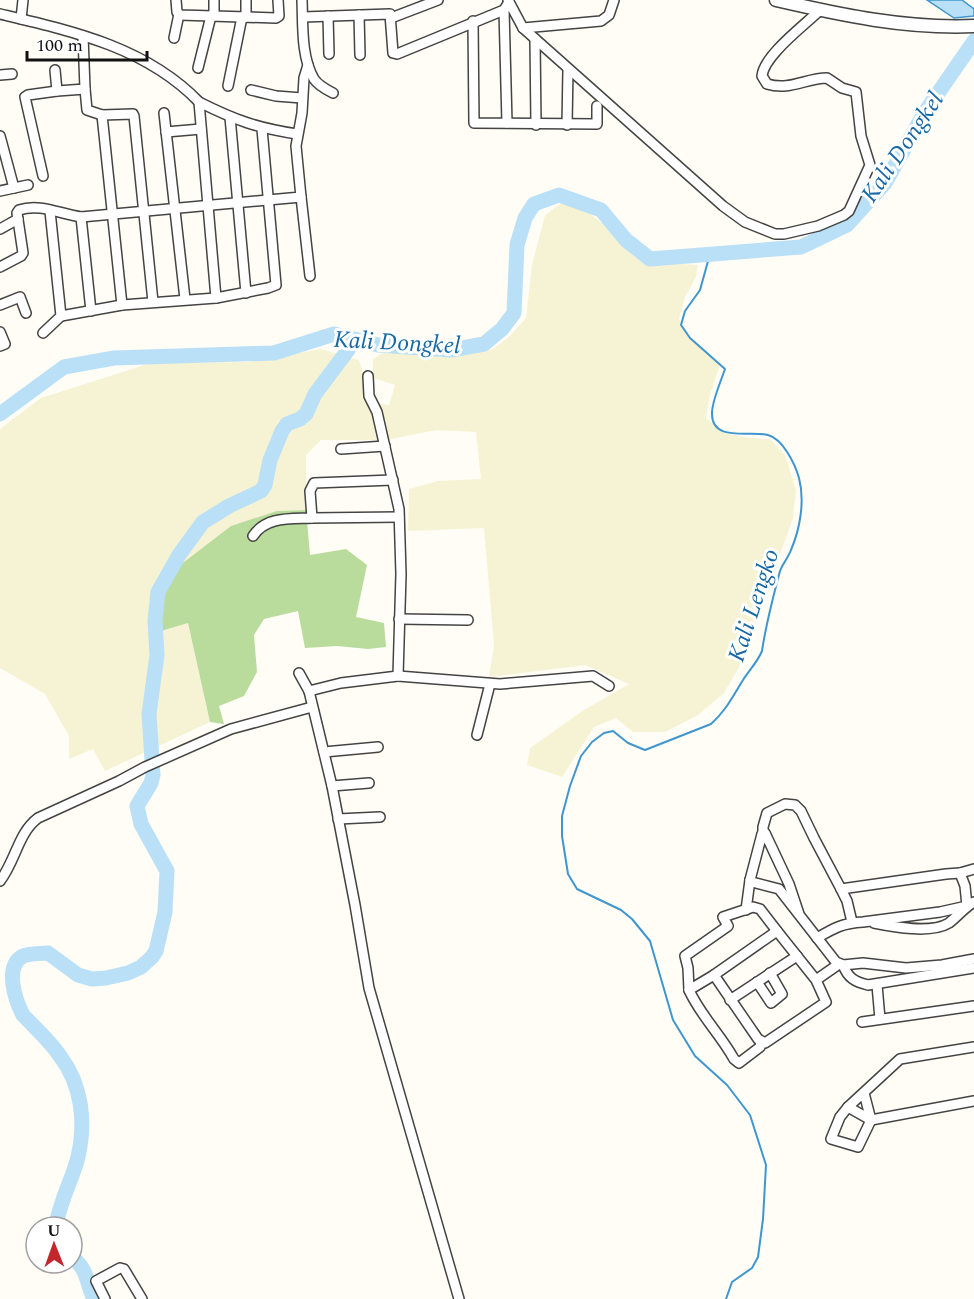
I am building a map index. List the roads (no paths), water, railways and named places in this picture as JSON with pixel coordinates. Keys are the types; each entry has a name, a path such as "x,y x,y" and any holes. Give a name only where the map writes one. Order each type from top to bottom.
{"street":[{"path":"21,19 23,0"},
{"path":"174,38 178,14 176,0"},
{"path":"198,68 213,16 214,0"},
{"path":"228,86 246,0"},
{"path":"178,14 278,17 278,0"},
{"path":"302,0 308,65 315,81 333,93"},
{"path":"391,18 438,0"},
{"path":"524,28 601,21 609,15 614,0"},
{"path":"776,0 897,24 939,27 974,26"},
{"path":"303,17 390,14 393,54 397,54 507,4"},
{"path":"507,4 535,39 723,206 745,222 768,233 784,234 818,226 844,215 852,207 870,166 858,122 856,92 842,88 827,78 798,85 780,86 767,84 762,76 763,68 776,52 820,10"},
{"path":"507,4 507,123"},
{"path":"0,14 112,44 164,73 199,102 262,129 297,134"},
{"path":"359,15 360,55"},
{"path":"328,16 329,54"},
{"path":"473,21 474,121 476,124 597,124 597,106"},
{"path":"83,36 87,110 102,115 134,116 153,302"},
{"path":"535,39 536,125"},
{"path":"308,65 304,78 296,146 310,276"},
{"path":"567,125 568,69"},
{"path":"55,70 57,91"},
{"path":"0,75 12,74"},
{"path":"43,176 26,96 85,89"},
{"path":"250,90 276,96 302,98"},
{"path":"199,102 216,298"},
{"path":"164,113 185,299"},
{"path":"102,115 122,305"},
{"path":"230,117 246,293"},
{"path":"166,132 201,129"},
{"path":"43,333 61,316 122,305 216,298 268,288 277,283 262,129"},
{"path":"0,136 14,188"},
{"path":"0,191 28,185"},
{"path":"0,267 23,253 18,219 19,210 24,208 40,207 81,217 301,197"},
{"path":"50,211 61,316"},
{"path":"81,217 91,311"},
{"path":"0,229 18,219"},
{"path":"0,305 20,297 26,313"},
{"path":"0,332 5,344 0,346"},
{"path":"368,376 369,396 377,412 399,517 398,676"},
{"path":"341,449 385,446"},
{"path":"312,518 310,491 314,483 393,480"},
{"path":"253,536 271,521 399,517"},
{"path":"399,619 468,620"},
{"path":"299,673 309,691 332,786 369,988 459,1299"},
{"path":"309,691 341,683 398,676 490,684 593,676 609,686"},
{"path":"477,735 490,684"},
{"path":"0,880 14,860 24,833 29,825 38,818 119,781 145,766 231,729 312,707"},
{"path":"324,752 378,747"},
{"path":"332,786 369,783"},
{"path":"744,911 767,813 785,804 795,805 801,811 847,901 852,922"},
{"path":"338,819 380,817"},
{"path":"763,834 783,874 799,915"},
{"path":"841,889 960,873 974,869"},
{"path":"960,873 970,904"},
{"path":"779,889 783,874"},
{"path":"750,880 779,889 817,938 841,964 848,976 859,983 877,985 974,961"},
{"path":"866,921 926,930 946,924 970,904"},
{"path":"817,938 845,922 940,912 970,904"},
{"path":"753,907 760,909 816,980 826,1002 765,1043 761,1042 756,1052 739,1063 734,1059 706,1016 698,1008 689,990 685,956 734,922 744,911 753,907"},
{"path":"689,990 777,931"},
{"path":"730,1000 797,956"},
{"path":"816,980 841,964 863,963 941,970"},
{"path":"757,982 771,1003 782,994 770,973"},
{"path":"714,975 761,1042"},
{"path":"877,985 880,1019"},
{"path":"862,1022 974,1006"},
{"path":"864,1093 871,1120 858,1147 831,1138 840,1117 848,1107 900,1059 974,1047"},
{"path":"848,1107 871,1120 974,1101"},
{"path":"105,1299 96,1281 120,1268 124,1269 142,1299"}],"water":[{"path":"927,0 962,0 974,9 974,16 954,18"}],"waterway":[{"name":"Kali Dongkel","path":"0,414 64,367 114,358 274,353 334,334 378,345 451,350 484,344 502,329 514,313 517,245 525,218 534,204 559,195 601,210 626,240 650,259 801,247 847,225 885,183 925,112 974,41"},
{"name":"Kali Lengko","path":"710,254 700,290 685,311 681,325 690,338 725,369 712,408 713,422 725,432 773,437 779,441 795,466 802,496 797,533 780,571 762,651 725,709 711,724 645,750 628,743 613,731 604,733 592,742 581,756 570,786 562,816 562,836 568,874 577,889 621,910 632,919 650,941 673,1020 695,1056 727,1085 750,1115 766,1165 763,1219 758,1257 752,1268 732,1282 726,1299"},
{"path":"59,1215 78,1157 82,1131 80,1104 73,1079 60,1056 23,1015 14,992 14,967 23,956 48,953 78,975 92,979 106,978 128,973 141,967 156,951 165,912 167,871 141,824 137,806 151,783 153,775 149,714 157,655 155,621 158,592 179,555 203,522 229,506 261,491 282,431 287,424 306,414 315,394 348,350 352,339"},
{"path":"84,1271 94,1299"}]}
